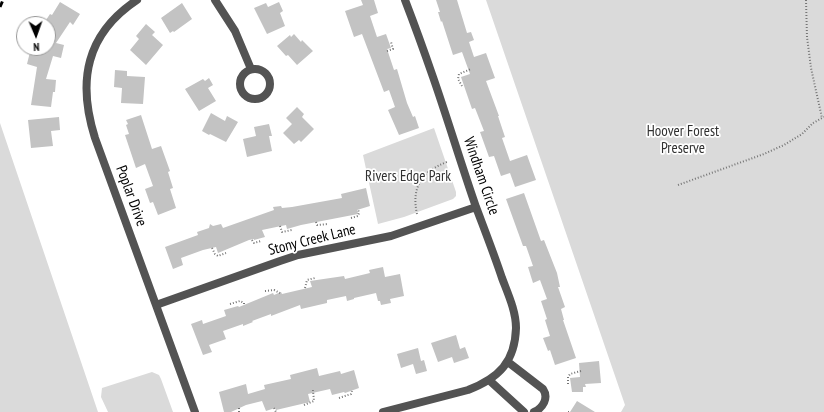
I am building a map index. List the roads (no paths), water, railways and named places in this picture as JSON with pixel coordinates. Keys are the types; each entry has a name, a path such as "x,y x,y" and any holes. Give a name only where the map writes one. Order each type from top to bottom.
{"street":[{"name":"Poplar Drive","path":"137,0 122,12 104,31 94,48 89,66 86,87 86,104 95,138 195,412"},
{"path":"216,0 235,31 251,69"},
{"name":"Windham Circle","path":"384,412 482,385 503,369 508,362 515,338 516,326 514,312 476,207 434,78 405,0"},
{"name":"Stony Creek Lane","path":"156,305 280,260 310,252 391,236 476,207"},
{"path":"508,362 543,389 545,393 544,403 534,412"},
{"path":"489,380 524,412"}],"railway":[{"path":"0,7 3,0"}],"park label":[{"name":"Hoover Forest Preserve","path":"683,140"},
{"name":"Rivers Edge Park","path":"408,177"}]}
